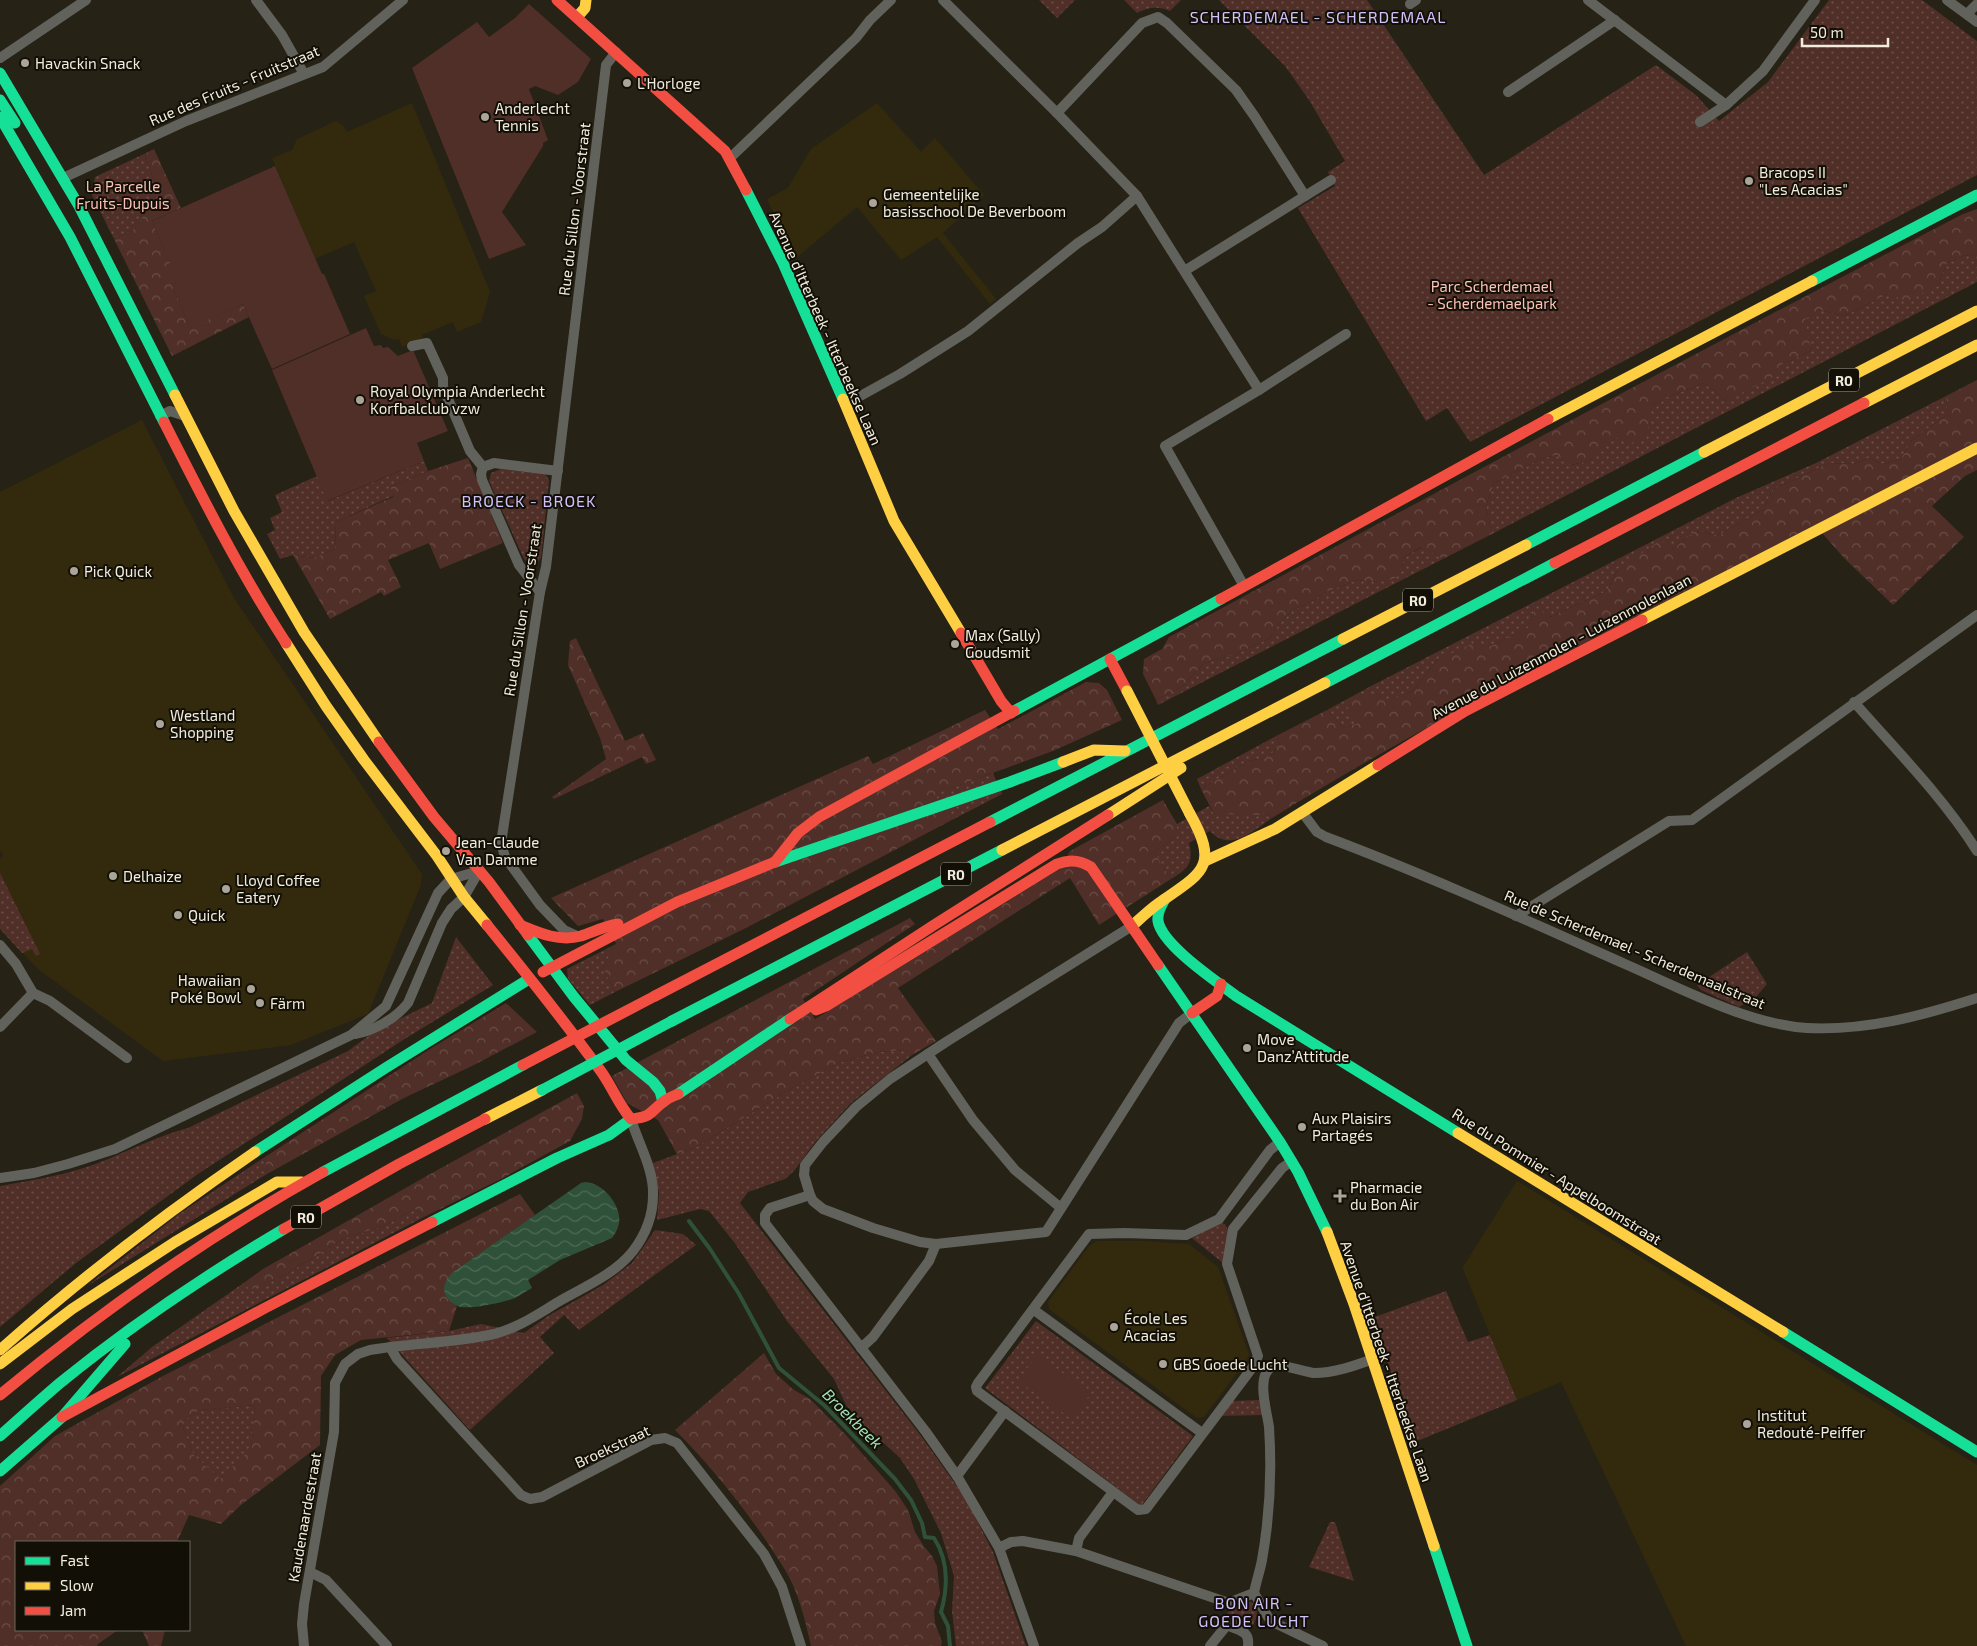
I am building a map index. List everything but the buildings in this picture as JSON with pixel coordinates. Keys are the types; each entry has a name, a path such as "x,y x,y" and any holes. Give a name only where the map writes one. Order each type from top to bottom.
{"main road":[{"name":"Avenue d'Itterbeek - Itterbeekse Laan","path":"557,0 725,151 730,158 783,264 846,404 894,521 1001,700 1011,713"},
{"path":"577,17 585,8 586,0"},
{"path":"0,73 63,178 105,256 234,510 309,639 402,774 479,871 551,968 626,1060 653,1082 660,1091 663,1102"},
{"path":"0,100 47,171 56,178 63,178"},
{"path":"0,117 53,206 217,526 260,603 357,751 437,856 464,896 555,1009 609,1082 620,1107 631,1119"},
{"path":"776,862 798,833 819,817 1595,393 1977,195"},
{"name":"R0","path":"0,1395 28,1370 126,1295 214,1236 304,1182 392,1133 1977,310"},
{"name":"R0","path":"0,1436 88,1362 197,1283 256,1246 390,1168 1977,345"},
{"name":"Avenue du Luizenmolen - Luizenmolenlaan","path":"1205,861 1256,839 1465,711 1977,448"},
{"path":"1110,659 1190,814 1205,850 1205,861 1200,872 1192,881 1165,899 1132,926"},
{"path":"62,1417 265,1308 557,1158 609,1135 631,1119 643,1118 652,1114 663,1102 688,1088 951,913 1144,794 1240,727"},
{"path":"0,1350 82,1278 144,1230 221,1175 446,1029 529,979 635,922 720,883 776,862 1010,782 1094,750 1127,751"},
{"name":"Avenue d'Itterbeek - Itterbeekse Laan","path":"790,1019 826,1006 1034,877 1068,860 1078,860 1091,868 1280,1142 1302,1179 1329,1240 1373,1359 1467,1646"},
{"name":"Rue du Pommier - Appelboomstraat","path":"1165,899 1158,912 1158,922 1162,933 1180,951 1221,984 1268,1017 1977,1452"},
{"path":"518,924 544,935 560,939 578,937 612,925 635,922"},
{"path":"1192,1013 1216,996 1221,984"},
{"path":"0,1364 72,1309 175,1242 277,1182 304,1182"},
{"path":"0,1471 62,1417 145,1321"}],"street":[{"path":"0,58 86,0"},
{"path":"256,0 282,35 304,74"},
{"name":"Rue des Fruits - Fruitstraat","path":"63,178 186,121 323,67 403,0"},
{"path":"730,158 856,38 870,20 891,0"},
{"path":"942,0 1138,196 1186,270 1259,390"},
{"path":"1588,0 1726,105"},
{"path":"1700,122 1726,105 1763,71 1815,0"},
{"path":"1947,0 1977,22"},
{"path":"1967,14 1977,4"},
{"path":"1057,113 1142,24 1158,17 1167,23 1236,90 1256,117 1306,196"},
{"path":"1508,92 1615,20"},
{"name":"Rue du Sillon - Voorstraat","path":"578,937 564,930 540,904 505,857 501,843 540,592 546,568 606,65 616,52"},
{"path":"1186,270 1331,180"},
{"path":"846,404 900,374 968,332 1078,243 1102,227 1138,196"},
{"path":"1244,586 1165,446 1259,390 1346,334"},
{"path":"412,346 427,343 443,378 443,387 470,451 483,467"},
{"path":"160,416 170,411 185,416"},
{"path":"540,592 520,565 481,474 483,467 494,462 558,470"},
{"path":"1516,916 1669,821 1692,820 1977,615"},
{"path":"1854,702 1966,833 1977,851"},
{"name":"Rue de Scherdemael - Scherdemaalstraat","path":"1302,812 1317,832 1326,837 1516,916 1724,1006 1777,1024 1840,1029 1924,1015 1977,998"},
{"path":"0,1178 34,1173 115,1149 351,1035 386,1006 438,893 451,879 479,871"},
{"path":"351,1035 363,1033 394,1016 408,1003 442,923 451,909 464,896 479,871"},
{"path":"1132,926 928,1054 890,1079 856,1107 823,1142 804,1168 812,1201 823,1209 873,1228 920,1242 936,1244 1042,1234 1046,1232 1178,1023 1192,1013"},
{"path":"0,945 16,964 32,993 50,1001 127,1058"},
{"path":"0,1027 32,993"},
{"path":"928,1054 973,1120 1015,1170 1061,1208"},
{"path":"385,1348 462,1340 496,1333 521,1323 618,1266 633,1251 647,1229 653,1194 647,1163 631,1119"},
{"path":"1280,1142 1270,1150 1219,1219 1186,1235 1124,1232 1089,1234 976,1387 977,1391 1138,1510 1146,1509 1252,1368 1258,1356 1226,1264 1233,1229 1282,1168 1292,1161"},
{"path":"810,1195 770,1208 765,1215 765,1223 926,1432 957,1476 999,1548 1034,1646"},
{"path":"861,1348 873,1337 929,1261 936,1244"},
{"path":"1034,1310 1202,1433"},
{"name":"Kaudenaardestraat","path":"304,1646 303,1608 334,1432 334,1394 337,1377 344,1364 362,1352 385,1348"},
{"name":"Broekstraat","path":"385,1348 521,1494 530,1499 542,1497 651,1440 665,1438 677,1443 764,1554 782,1587 801,1646"},
{"path":"1323,1646 1277,1624 1268,1617 1254,1590 1262,1561 1270,1495 1271,1459 1263,1380 1271,1366 1277,1364 1296,1370 1331,1372 1373,1359"},
{"path":"957,1476 1005,1411"},
{"path":"1076,1552 1079,1538 1113,1492"},
{"path":"999,1548 1011,1542 1023,1541 1076,1552 1223,1601 1231,1602 1254,1590"},
{"path":"310,1572 326,1580 387,1646"},
{"path":"1210,1646 1227,1625 1247,1634 1249,1644"}],"shaded area":[{"path":"412,103 490,292 481,322 457,332 453,322 422,335 423,338 402,347 399,339 394,340 381,334 364,296 376,291 354,242 315,259 272,158 292,150 297,139 336,121 344,126 347,132"},
{"name":"Gemeentelijke basisschool De Beverboom","path":"877,103 921,152 935,138 984,195 943,233 996,299 990,304 937,237 901,260 857,207 795,259 767,199 788,188 811,149"},
{"name":"Westland Shopping","path":"142,420 234,598 422,874 421,885 368,1014 291,1045 163,1061 39,970 0,929 0,858 3,855 0,851 0,492"},
{"name":"Institut Redouté-Peiffer","path":"1517,1181 1977,1465 1977,1646 1686,1646 1561,1382 1517,1400 1463,1269"},
{"path":"1097,1241 1189,1244 1218,1267 1249,1354 1248,1358 1204,1417 1197,1418 1049,1309 1048,1302 1089,1246"}],"green space":[{"path":"1039,0 1075,0 1057,18"},
{"path":"1124,0 1181,0 1170,11 1154,8 1137,13"},
{"name":"Parc Scherdemael - Scherdemaelpark","path":"1219,0 1367,0 1484,175 1656,65 1697,96 1719,121 1768,82 1829,0 1922,0 1977,41 1977,175 1470,442 1447,408 1426,421 1298,208 1335,186 1328,172 1345,161 1309,100 1285,66"},
{"name":"Anderlecht Tennis","path":"529,4 591,59 578,82 558,95 535,86 529,89 548,140 543,143 543,146 502,212 526,245 489,259 412,68 477,22 489,37 515,18"},
{"path":"154,149 181,208 152,221 179,282 172,285 190,327 243,304 249,317 172,356 114,239 136,228 148,208 162,201 144,154"},
{"name":"La Parcelle Fruits-Dupuis","path":"144,154 162,201 148,208 136,228 114,239 92,195 95,177"},
{"path":"275,166 350,334 272,369 243,304 190,328 172,285 178,282 152,221"},
{"path":"1977,209 1977,254 1963,256 1947,263 1938,285 1907,301 1888,294 1844,316 1820,310 1805,319 1811,351 1781,365 1775,376 1726,401 1705,383 1675,394 1651,406 1647,437 1629,444 1613,436 1589,461 1570,465 1556,455 1540,459 1494,483 1486,506 1492,534 1443,559 1421,547 1403,558 1402,570 1394,579 1378,582 1357,580 1323,593 1315,600 1293,610 1279,624 1270,638 1234,655 1204,663 1183,686 1156,700 1143,674 1144,659 1162,649 1169,637 1664,371 1963,214"},
{"path":"1977,254 1977,282 1492,534 1486,506 1494,483 1540,459 1556,455 1571,465 1589,461 1613,435 1651,406 1675,394 1705,383 1726,401 1781,365 1811,351 1804,319 1820,310 1844,316 1888,294 1931,288 1938,285 1947,263 1963,256"},
{"name":"Royal Olympia Anderlecht Korfbalclub vzw","path":"366,328 374,346 388,347 398,356 413,350 448,431 417,443 424,461 327,501 272,370"},
{"path":"1977,380 1977,470 1965,476 1932,506 1964,537 1893,605 1844,558 1815,525 1540,666 1338,778 1272,818 1265,812 1260,815 1214,814 1201,789 1248,761 1269,757 1280,744 1276,736 1327,710 1344,728 1358,723 1346,705 1355,696 1376,694 1388,701 1413,691 1437,660 1476,642 1491,646 1528,628 1534,612 1538,609 1550,617 1607,591 1618,569 1661,540 1672,550 1695,531 1719,535 1764,509 1772,490 1829,463 1854,464 1869,458 1883,464 1901,459 1912,440 1948,414 1946,396"},
{"path":"1946,396 1948,414 1912,440 1901,459 1883,464 1869,458 1854,464 1829,463 1772,490 1764,509 1719,535 1695,531 1672,550 1618,569 1607,591 1550,617 1534,612 1529,628 1491,646 1437,660 1413,691 1388,702 1376,694 1358,723 1344,728 1327,710 1738,497 1816,463"},
{"path":"468,458 503,543 440,569 429,543 388,560 401,587 384,596 381,592 330,619 293,555 314,558 335,549 336,522 393,497 390,487 428,471"},
{"path":"424,461 428,471 390,487 393,496 336,522 335,549 314,558 293,555 280,559 267,534 275,530 270,518 282,512 275,495 317,476 328,501"},
{"path":"501,469 545,474 549,480 541,558 538,562 529,563 524,559 489,481 491,473"},
{"path":"1422,547 1443,559 1158,705 1156,700 1183,686 1204,663 1234,655 1270,638 1279,624 1293,610 1315,600 1323,593 1357,580 1378,582 1402,570 1403,558"},
{"path":"576,638 625,741 643,733 656,760 646,764 642,757 554,799 552,797 606,759 600,738 568,665 570,641"},
{"path":"1086,682 1099,683 1107,690 1122,720 1053,751 935,794 950,821 748,927 615,992 603,968 616,943 603,919 578,926 551,898 868,756 873,764 985,710 998,729"},
{"path":"1276,736 1280,744 1269,757 1248,761 1201,789 1197,779"},
{"path":"993,773 1002,794 950,821 934,794"},
{"path":"1163,800 1177,824 1177,836 1154,852 1171,879 1099,925 1070,878 898,988 936,1041 912,1055 906,1050 878,1052 838,1063 792,1088 696,1147 677,1154 658,1120 627,1103 612,1076 910,918 915,924 803,999 815,1019 1060,869 1070,851"},
{"path":"1209,806 1214,814 1265,812 1272,818 1241,838 1225,840 1210,831 1189,843 1191,856 1188,865 1182,872 1171,879 1154,852 1177,836 1177,824"},
{"path":"0,873 40,954 36,956 32,949 22,953 0,929"},
{"path":"456,937 493,985 403,1040 198,1174 76,1263 0,1327 0,1186 62,1174 98,1163 154,1139 188,1128 348,1051 375,1031 432,1003"},
{"path":"616,944 603,968 615,992 590,1005 568,979 567,969"},
{"path":"1747,952 1767,984 1756,997 1739,1007 1701,990 1697,985"},
{"path":"506,1003 537,1032 472,1066 404,1098 267,1174 265,1157 430,1049"},
{"path":"906,1050 912,1055 851,1103 816,1141 794,1171 785,1179 748,1192 740,1203 921,1436 966,1499 993,1552 1026,1646 956,1646 952,1611 954,1576 941,1533 914,1479 900,1458 860,1421 846,1405 834,1379 787,1321 734,1242 709,1211 700,1209 657,1220 659,1193 653,1163 696,1147 792,1088 838,1063 878,1052"},
{"path":"577,1093 584,1106 582,1119 570,1141 499,1180 424,1217 415,1209 381,1227 342,1239 281,1277 249,1290 245,1282 263,1269"},
{"path":"265,1157 267,1174 87,1286 179,1214"},
{"path":"520,1194 535,1215 453,1272 452,1303 457,1306 449,1331 361,1340 335,1355 321,1376 320,1445 241,1505 221,1524 189,1515 177,1541 15,1541 15,1631 117,1631 97,1646 0,1646 0,1486 55,1436 161,1377","holes":["255,1405 251,1449 220,1479 193,1454 181,1422 200,1410"]},
{"path":"415,1209 424,1217 117,1377 152,1347 245,1282 249,1289 281,1277 342,1239 381,1227"},
{"path":"1220,1223 1225,1224 1229,1232 1223,1263 1192,1238"},
{"path":"655,1230 683,1234 696,1245 579,1330 564,1315 540,1337 554,1353 470,1430 387,1338 449,1331 481,1324 524,1333 548,1316 603,1285 632,1263"},
{"path":"1446,1291 1468,1342 1490,1335 1517,1400 1415,1442 1372,1318"},
{"path":"1036,1321 1193,1436 1141,1506 985,1388"},
{"path":"764,1353 776,1374 794,1390 810,1399 845,1434 896,1492 908,1510 915,1532 937,1566 940,1594 934,1611 935,1623 942,1642 941,1646 811,1646 799,1602 783,1566 738,1502 675,1430"},
{"path":"1037,1355 1091,1393 1072,1419 1018,1381"},
{"path":"1262,1400 1264,1415 1218,1416 1229,1401"},
{"path":"255,1405 251,1450 220,1479 193,1454 181,1422 200,1410"},
{"path":"1330,1522 1335,1522 1354,1581 1309,1567"},
{"path":"1247,1600 1256,1605 1257,1616 1253,1625 1244,1628 1228,1621 1226,1616 1231,1607"},
{"path":"142,1631 165,1631 161,1646 149,1646"}],"water":[{"path":"586,1182 599,1186 605,1191 618,1210 619,1223 612,1238 560,1260 528,1280 532,1288 515,1298 473,1307 457,1306 449,1300 444,1286 453,1272 581,1183"}],"waterway":[{"name":"Broekbeek","path":"689,1221 710,1249 739,1294 779,1368 825,1406 895,1479 911,1500 922,1523 925,1537 934,1538 945,1565 946,1584 941,1612 948,1626 950,1646"}],"traffic: fast":[{"path":"0,73 79,206 175,395"},
{"path":"0,100 15,123"},
{"path":"0,117 70,237 164,422"},
{"path":"746,190 783,263 843,399"},
{"path":"1812,281 1977,195"},
{"path":"1526,545 1704,452"},
{"path":"1325,683 1555,563"},
{"path":"1014,711 1221,599"},
{"path":"990,822 1343,639"},
{"path":"775,862 1010,782 1063,762"},
{"path":"672,1021 1002,850"},
{"path":"1165,899 1158,915 1158,921 1169,941 1191,962 1236,996 1458,1133"},
{"path":"528,935 574,997 626,1060 653,1082 660,1091 663,1102"},
{"path":"1158,965 1280,1142 1298,1172 1327,1232"},
{"path":"255,1152 529,979"},
{"path":"678,1094 790,1019"},
{"path":"542,1090 672,1021"},
{"path":"323,1172 523,1065"},
{"path":"432,1222 557,1158 609,1135 631,1119"},
{"path":"0,1436 60,1383 141,1321 226,1264 284,1229"},
{"path":"1783,1332 1977,1452"},
{"path":"0,1471 62,1417 125,1344"},
{"path":"1434,1546 1467,1646"}],"traffic: slow":[{"path":"577,17 585,8 586,0"},
{"path":"1548,419 1812,281"},
{"path":"1704,452 1977,311"},
{"path":"1864,403 1977,345"},
{"path":"175,395 234,511 304,632 379,742"},
{"path":"843,399 894,521 961,633"},
{"path":"1642,620 1977,448"},
{"path":"1343,639 1526,545"},
{"path":"286,643 326,706 364,760 437,856 464,897 487,925"},
{"path":"1002,850 1325,683"},
{"path":"1127,691 1190,814"},
{"path":"1063,762 1094,750 1125,751"},
{"path":"1205,861 1275,829 1378,765"},
{"path":"1108,815 1181,768"},
{"path":"1132,926 1155,906 1196,876 1202,867 1205,858 1204,846 1190,814"},
{"path":"485,1119 542,1090"},
{"path":"1458,1133 1783,1332"},
{"path":"0,1350 124,1247 255,1152"},
{"path":"0,1364 72,1309 175,1242 277,1182 302,1182"},
{"path":"1327,1232 1354,1304 1434,1546"}],"traffic: jam":[{"path":"557,0 725,151 746,190"},
{"path":"1555,563 1864,403"},
{"path":"1221,599 1548,419"},
{"path":"164,422 237,562 286,643"},
{"path":"1378,765 1465,711 1642,620"},
{"path":"961,633 1001,701 1011,713"},
{"path":"1110,659 1127,691"},
{"path":"775,862 798,833 819,817 1014,711"},
{"path":"379,742 434,817 489,882 528,935"},
{"path":"790,1019 1108,815"},
{"path":"655,996 990,822"},
{"path":"816,1010 826,1006 1057,864 1066,861 1079,862 1091,867 1158,965"},
{"path":"543,972 677,902 775,862"},
{"path":"520,925 549,936 573,938 618,924"},
{"path":"487,925 545,997 604,1076 631,1119 647,1116 665,1101 678,1094"},
{"path":"1192,1013 1217,996 1221,984"},
{"path":"523,1065 655,996"},
{"path":"284,1229 399,1164 485,1119"},
{"path":"0,1395 116,1304 156,1276 238,1222 323,1172"},
{"path":"62,1417 265,1308 432,1222"}],"place":[{"name":"Havackin Snack","path":"25,63"},
{"name":"L'Horloge","path":"627,83"},
{"name":"Anderlecht Tennis","path":"485,117"},
{"name":"Bracops II \"Les Acacias\"","path":"1749,181"},
{"name":"Gemeentelijke basisschool De Beverboom","path":"873,203"},
{"name":"Royal Olympia Anderlecht Korfbalclub vzw","path":"360,400"},
{"name":"Pick Quick","path":"74,571"},
{"name":"Max (Sally) Goudsmit","path":"955,644"},
{"name":"Westland Shopping","path":"160,724"},
{"name":"Jean-Claude Van Damme","path":"446,851"},
{"name":"Delhaize","path":"113,876"},
{"name":"Lloyd Coffee Eatery","path":"226,889"},
{"name":"Quick","path":"178,915"},
{"name":"Hawaiian Poké Bowl","path":"251,989"},
{"name":"Färm","path":"260,1003"},
{"name":"Move Danz’Attitude","path":"1247,1048"},
{"name":"Aux Plaisirs Partagés","path":"1302,1127"},
{"name":"Pharmacie du Bon Air","path":"1340,1196"},
{"name":"École Les Acacias","path":"1114,1327"},
{"name":"GBS Goede Lucht","path":"1163,1364"},
{"name":"Institut Redouté-Peiffer","path":"1747,1424"}],"district":[{"name":"SCHERDEMAEL - SCHERDEMAAL","path":"1318,16"},
{"name":"BROECK - BROEK","path":"529,500"},
{"name":"BON AIR - GOEDE LUCHT","path":"1254,1611"}]}
